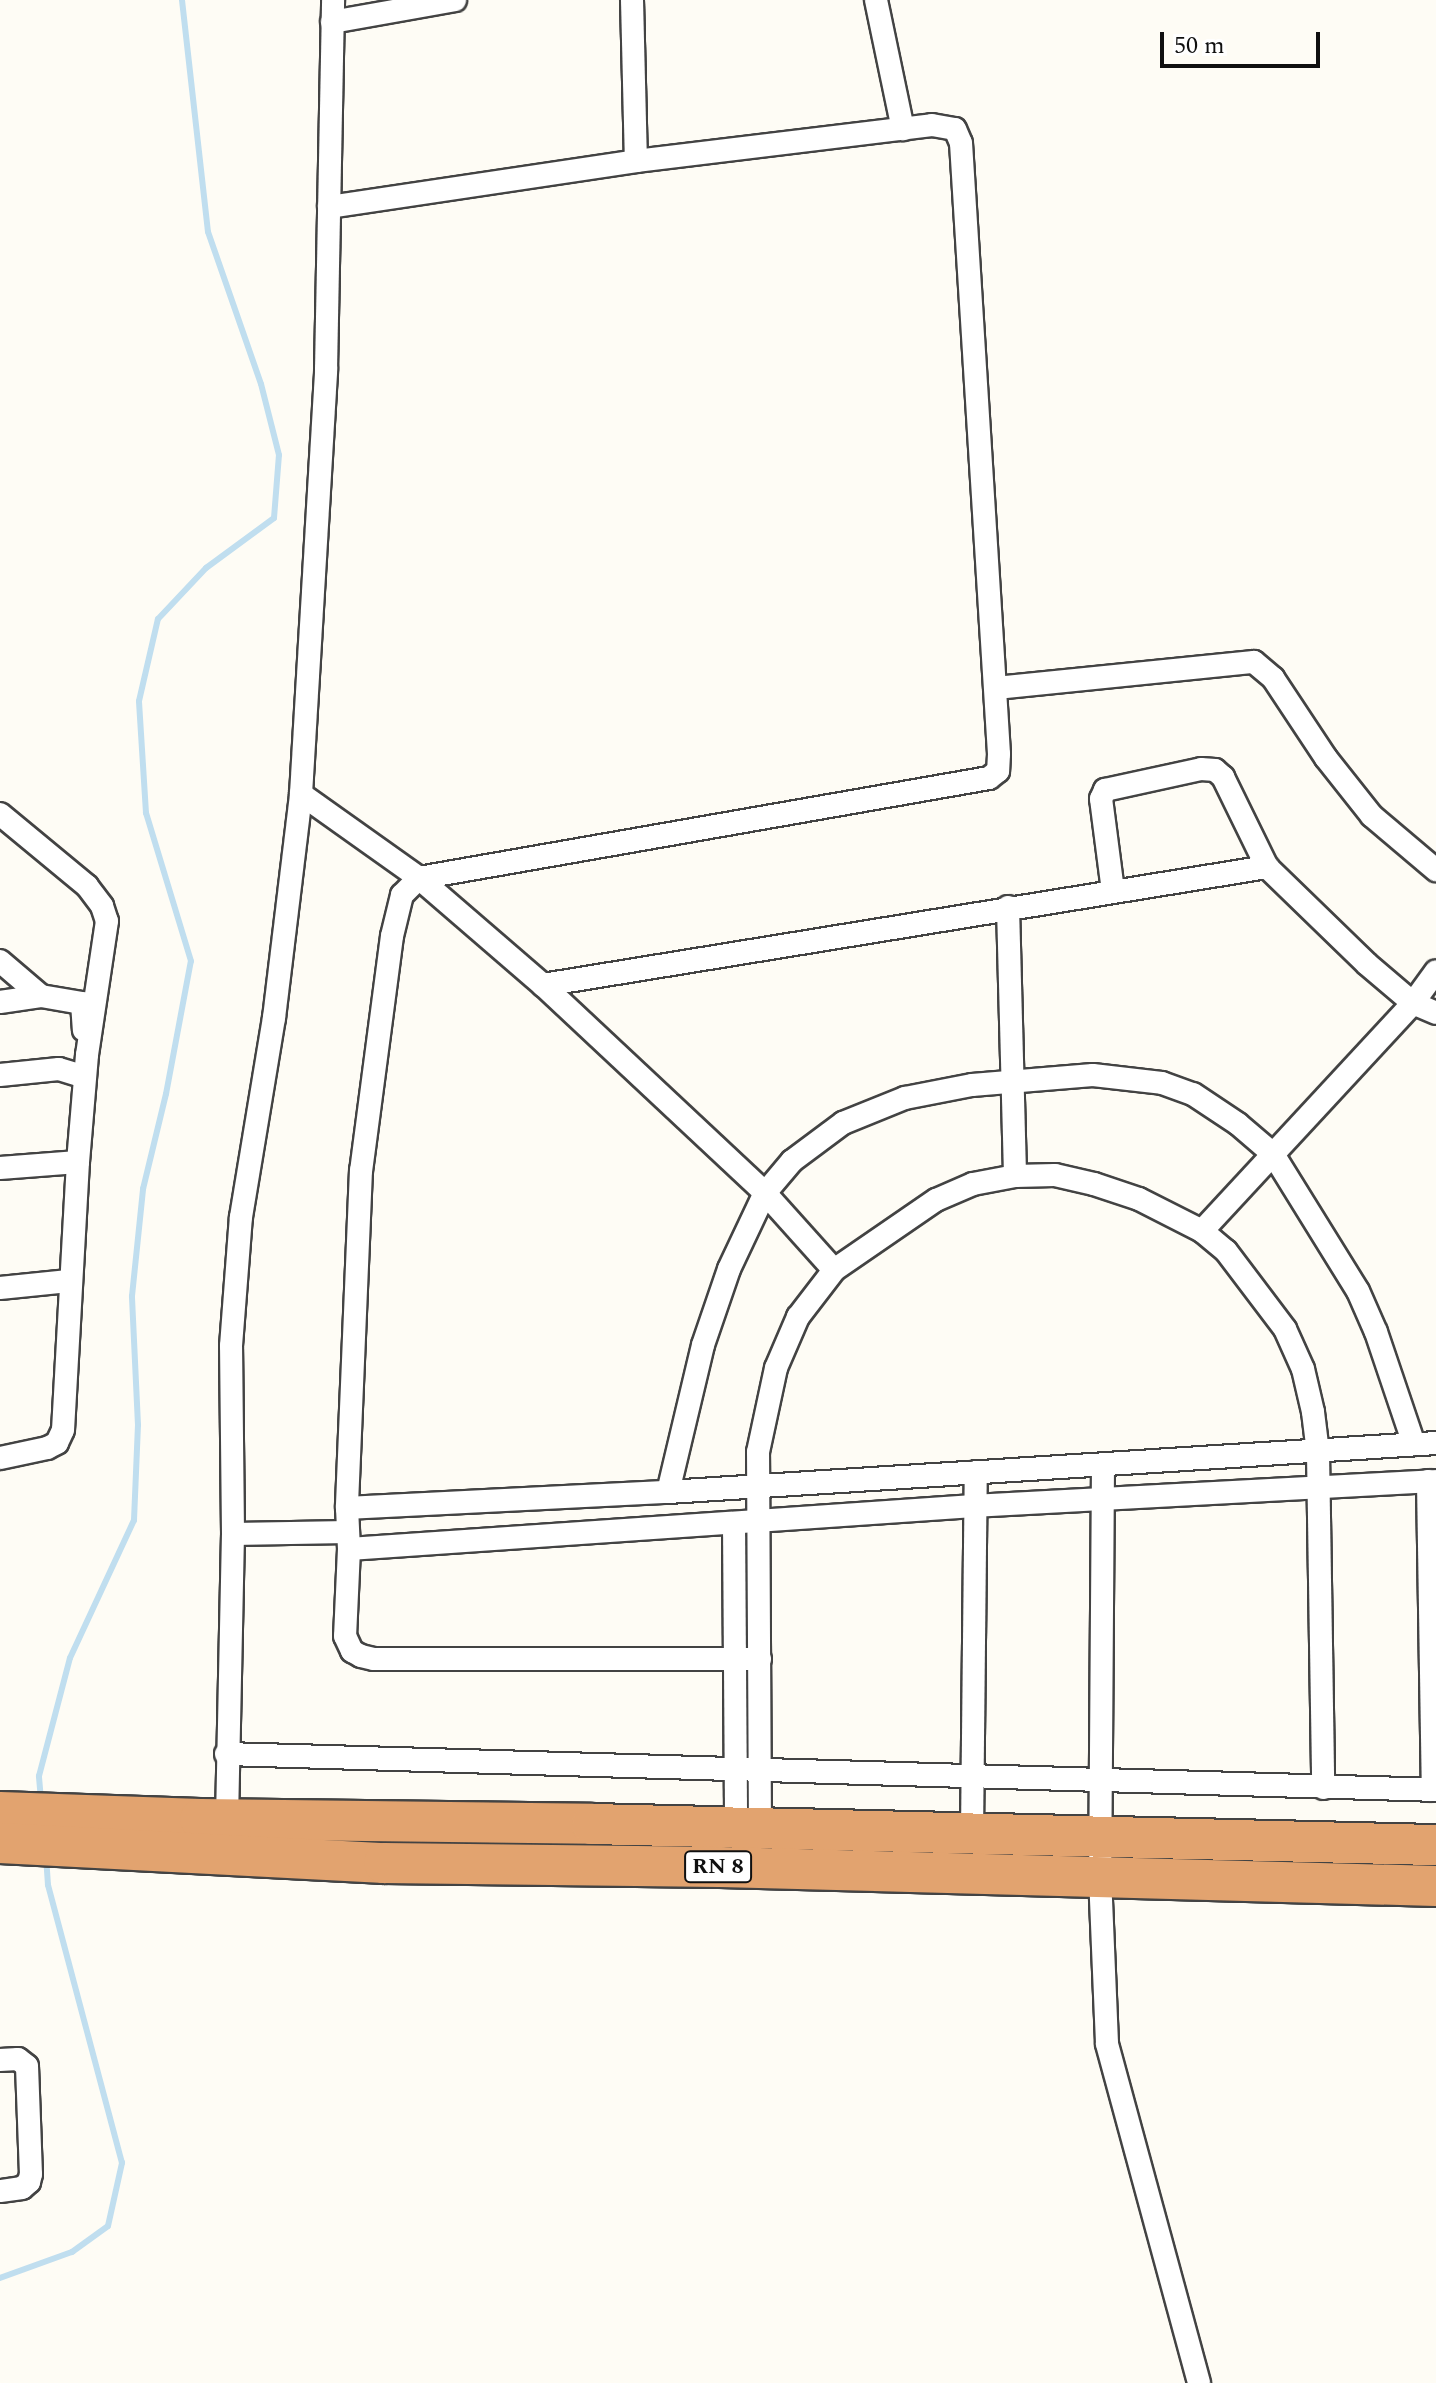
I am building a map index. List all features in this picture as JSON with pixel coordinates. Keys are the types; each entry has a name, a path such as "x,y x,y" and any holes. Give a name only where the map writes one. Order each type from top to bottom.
{"highway":[{"name":"RN 8","path":"0,1812 227,1820 972,1833 1101,1856 1436,1886"},
{"name":"RN 8","path":"0,1843 384,1863 1101,1856 1436,1845"}],"street":[{"path":"227,1820 233,1534 231,1346 241,1217 274,1018 301,794 323,449 332,11 455,0"},
{"path":"632,0 636,161"},
{"path":"876,0 903,129"},
{"path":"329,207 636,161 903,129 950,126 958,133 961,143 996,688 998,771 989,778 419,878 398,902 392,936 361,1170 347,1508 345,1636 352,1651 374,1659 760,1659"},
{"path":"996,688 1246,661 1260,665 1364,807 1398,841 1436,870"},
{"path":"1113,891 1103,793 1113,786 1201,769 1215,770 1223,777 1267,867 1338,938 1413,1003 1436,1013"},
{"path":"301,794 419,878 543,985 765,1193 834,1270"},
{"path":"0,814 87,886 102,906 106,931 86,1066 69,1281 62,1437 47,1448 0,1458"},
{"path":"543,985 1267,867"},
{"path":"1008,907 1015,1176"},
{"path":"0,961 41,996"},
{"path":"1202,1231 1413,1003 1436,971"},
{"path":"0,1002 41,996 82,1003 86,1066"},
{"path":"0,1075 86,1066"},
{"path":"347,1508 668,1492 758,1487 1318,1453 1425,1443 1358,1291 1273,1154 1238,1124 1193,1094 1162,1083 1093,1075 972,1085 873,1109 817,1139 792,1161 765,1193 729,1269 703,1345 668,1492"},
{"path":"0,1168 78,1162"},
{"path":"748,1830 760,1768 758,1452 776,1368 798,1317 834,1270 936,1200 973,1184 1015,1176 1055,1175 1094,1184 1139,1199 1202,1231 1226,1251 1285,1329 1303,1369 1318,1453 1323,1788"},
{"path":"0,1288 69,1281"},
{"path":"1103,1465 1101,1856 1107,2044 1199,2383"},
{"path":"972,1833 976,1472"},
{"path":"226,1754 1434,1790 1432,1481 974,1506 734,1523 348,1540 233,1534"},
{"path":"734,1523 734,1767 748,1830"},
{"path":"0,2060 18,2059 27,2066 31,2174 29,2182 22,2188 0,2191"}],"waterway":[{"path":"41,1800 39,1776 70,1658 134,1520 138,1425 132,1296 143,1189 166,1094 191,961 146,813 139,701 158,619 206,568 274,518 279,455 261,384 208,232 182,0"},
{"path":"0,2278 72,2252 108,2226 122,2163 48,1885 46,1859"}]}
